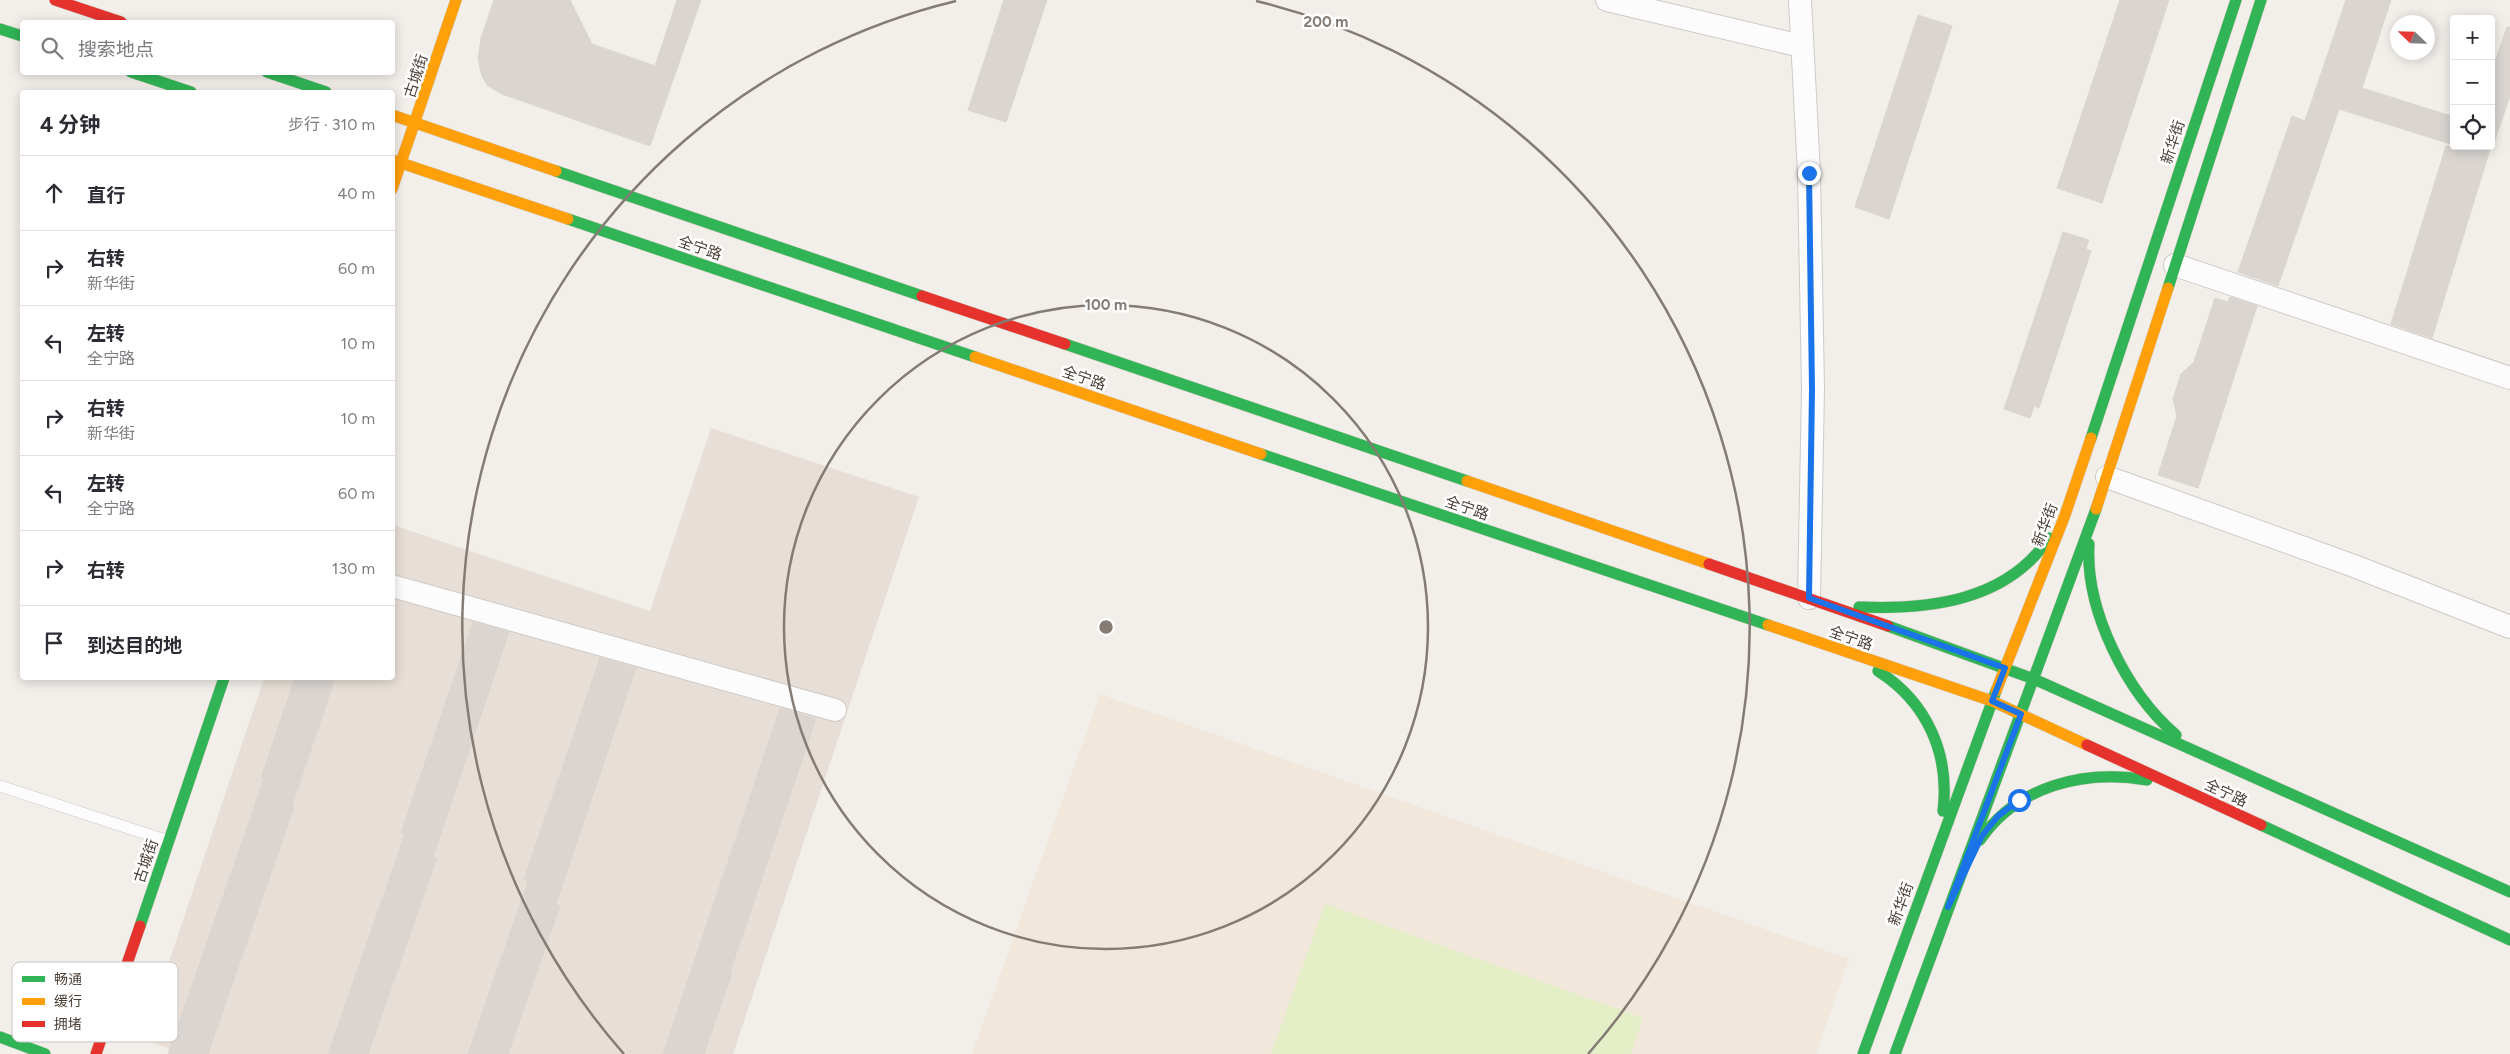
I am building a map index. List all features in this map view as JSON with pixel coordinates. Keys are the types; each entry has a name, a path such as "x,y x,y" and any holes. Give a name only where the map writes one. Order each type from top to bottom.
{"main road":[{"path":"55,0 115,20"},
{"name":"古城街","path":"397,161 416,123 456,0"},
{"name":"新华街","path":"1863,1054 1992,701 2065,515 2236,0"},
{"path":"1895,1054 2091,526 2261,0"},
{"path":"0,29 20,35"},
{"path":"140,75 185,90"},
{"path":"277,75 320,90"},
{"name":"全宁路","path":"395,116 1809,598 2005,668 2034,679 2510,892"},
{"name":"全宁路","path":"397,161 1992,701 2510,940"},
{"path":"1830,606 1892,609 1933,605 1977,595 2034,559 2065,515"},
{"path":"2091,526 2088,563 2094,596 2108,636 2127,676 2147,708 2172,732 2215,760"},
{"path":"1818,642 1886,675 1905,690 1921,710 1933,735 1941,758 1946,784 1944,805 1925,882"},
{"name":"古城街","path":"127,962 223,680"},
{"path":"1948,907 1982,836 1998,816 2019,800 2050,786 2079,779 2130,775 2190,793"},
{"path":"0,1037 12,1042"},
{"path":"13,1042 45,1054"},
{"name":"古城街","path":"96,1054 100,1042"}],"street":[{"path":"1607,0 1802,46"},
{"path":"1800,0 1809,173 1812,359 1809,598"},
{"path":"2175,265 2510,378"},
{"path":"2107,477 2354,566 2510,627"},
{"path":"395,587 835,710"}],"lane":[{"path":"0,786 168,841"}],"shaded area":[{"path":"711,428 919,497 733,1054 186,1054 149,1042 178,1042 178,962 169,962 263,680 395,680 395,526 650,611"},
{"path":"1100,694 1849,959 1816,1054 972,1054"}],"green space":[{"path":"1325,904 1643,1018 1631,1054 1271,1054"}],"building":[{"path":"494,0 570,0 592,44 655,66 677,0 701,0 650,146 502,94 488,86 482,76 478,59 481,38"},
{"path":"1004,0 1047,0 1006,122 968,110"},
{"path":"2120,0 2169,0 2102,203 2057,188"},
{"path":"2346,0 2391,0 2362,88 2450,116 2450,144 2339,109 2278,286 2238,272 2292,116 2305,121"},
{"path":"1918,15 1952,26 1889,219 1855,207"},
{"path":"2507,27 2510,27 2510,96 2495,140 2495,105 2495,62"},
{"path":"2446,146 2450,146 2450,150 2490,150 2432,338 2391,324"},
{"path":"2063,232 2089,240 2086,249 2091,251 2039,408 2034,406 2030,418 2004,409"},
{"path":"2230,297 2257,306 2198,488 2158,475 2177,416 2173,399 2181,374 2194,362 2215,298 2228,302"},
{"path":"473,622 509,632 433,857 437,858 368,1054 328,1054 405,834 401,833"},
{"path":"600,658 636,668 556,904 560,906 508,1054 468,1054 528,881 524,879"},
{"path":"294,680 334,680 292,806 294,807 208,1054 168,1054 172,1042 178,1042 178,1025 264,779 261,778"},
{"path":"780,708 816,719 730,972 732,973 704,1054 663,1054"}],"traffic: fast":[{"path":"2091,438 2236,0"},
{"path":"2168,288 2261,0"},
{"path":"0,29 20,35"},
{"path":"140,75 185,90"},
{"path":"276,75 320,90"},
{"path":"556,171 922,296"},
{"path":"568,219 975,357"},
{"path":"1065,344 1467,481"},
{"path":"1261,454 1768,625"},
{"path":"1895,1054 2096,509"},
{"path":"1859,607 1912,606 1939,603 1989,588 2011,576 2032,559 2049,538"},
{"path":"2089,544 2094,596 2112,648 2125,673 2141,696 2176,735"},
{"path":"1888,626 2034,679 2510,892"},
{"path":"1878,671 1910,698 1922,714 1931,731 1943,769 1943,811"},
{"path":"140,926 223,680"},
{"path":"1863,1054 1996,691"},
{"path":"1980,840 1995,821 2013,806 2032,794 2054,786 2076,780 2100,777 2147,780"},
{"path":"2261,825 2510,940"},
{"path":"0,1037 12,1042"},
{"path":"13,1042 45,1054"}],"traffic: slow":[{"path":"395,180 456,0"},
{"path":"395,116 556,171"},
{"path":"395,161 568,219"},
{"path":"2096,509 2168,288"},
{"path":"975,357 1261,454"},
{"path":"1996,691 2065,515 2091,438"},
{"path":"1467,481 1709,564"},
{"path":"1768,625 1992,701 2087,745"}],"traffic: jam":[{"path":"55,0 115,20"},
{"path":"922,296 1065,344"},
{"path":"1709,564 1888,626"},
{"path":"2087,745 2261,825"},
{"path":"128,962 140,926"},
{"path":"96,1054 100,1042"}],"route":[{"path":"1809,173 1812,389 1809,598 2005,668 1992,701 2021,714 1970,844 1948,907 1982,836 1998,816 2019,800"}]}
